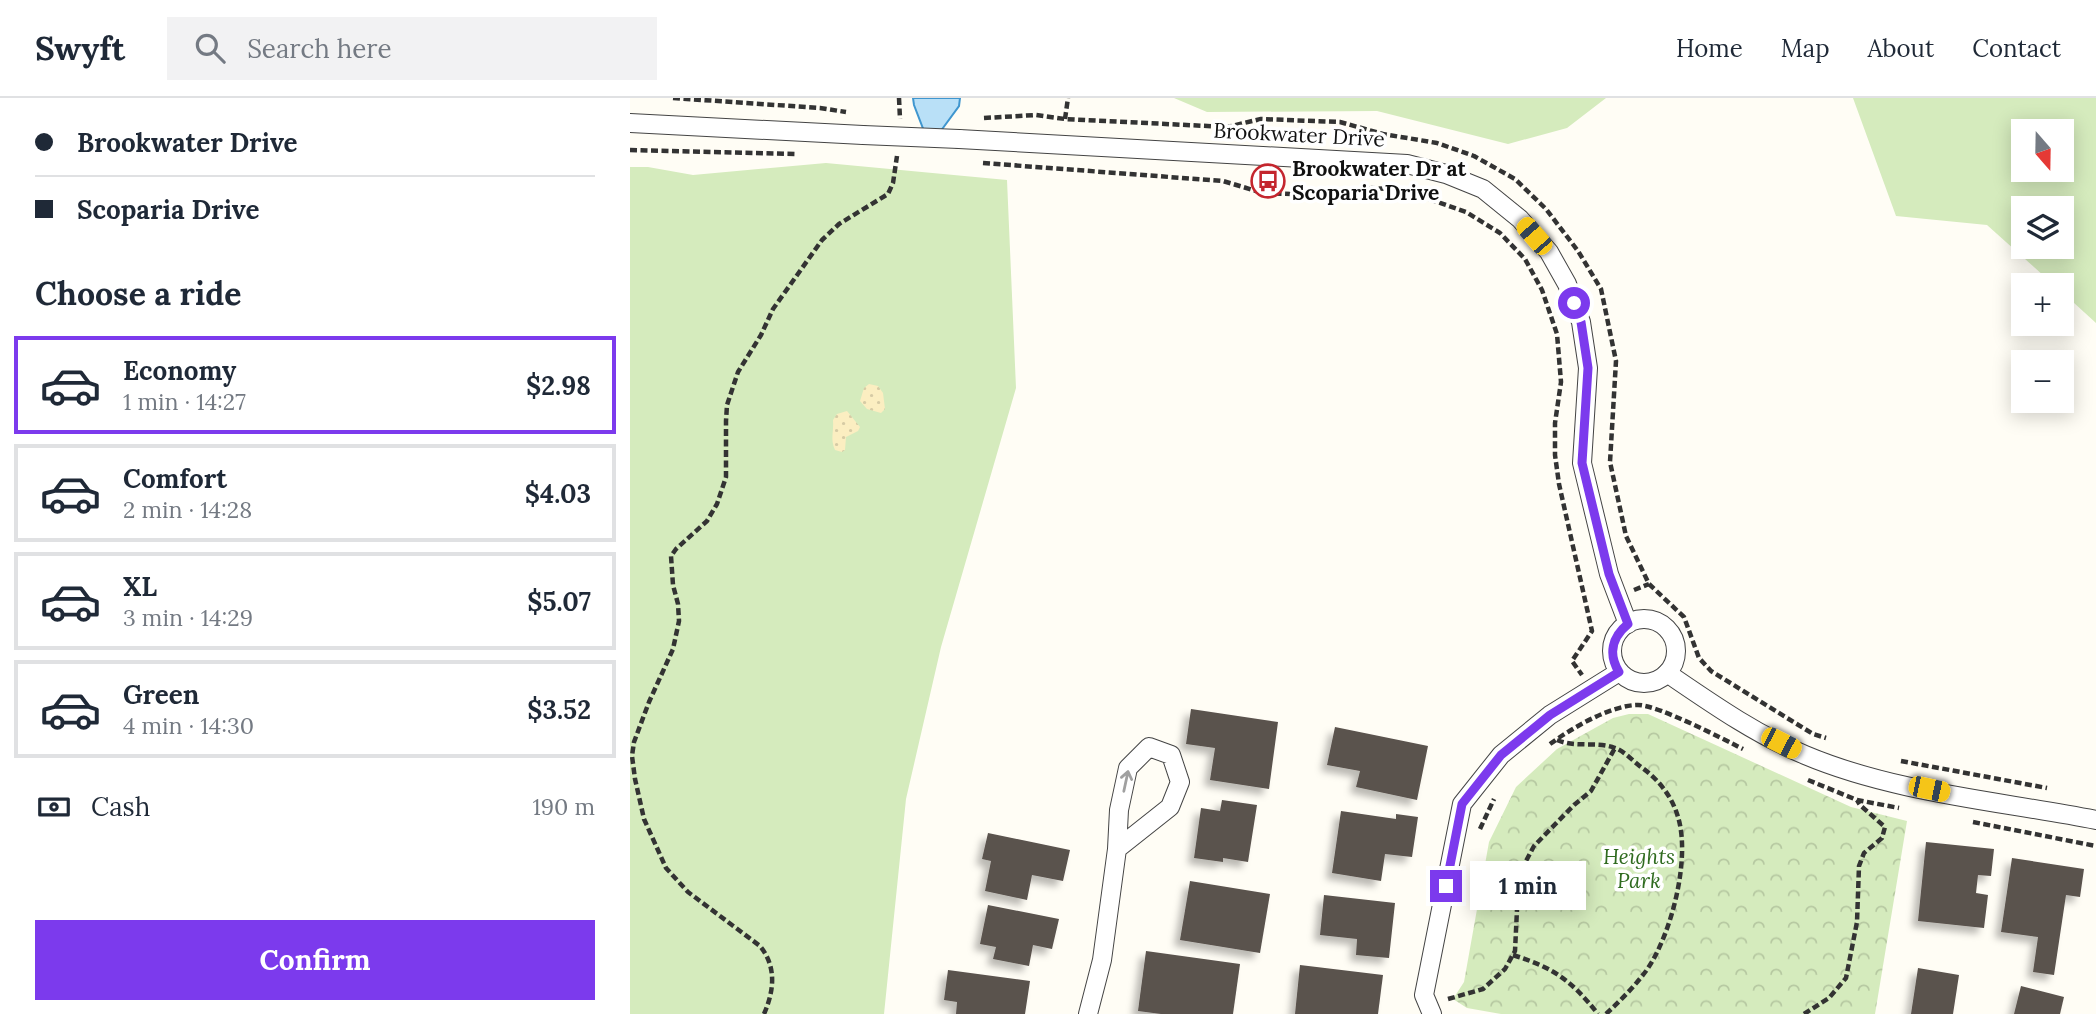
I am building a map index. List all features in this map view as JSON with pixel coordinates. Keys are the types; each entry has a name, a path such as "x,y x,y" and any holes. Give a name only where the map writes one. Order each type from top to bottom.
{"street":[{"name":"Brookwater Drive","path":"630,123 1407,164 1446,174 1483,189 1520,219 1549,252 1567,284 1581,322 1588,368 1582,463 1609,574 1628,624"},
{"path":"1637,621 1657,622 1672,635 1676,655 1667,673 1651,682 1641,683 1632,681 1619,672 1612,649 1615,639 1628,624 1637,621"},
{"path":"1440,1010 1424,995 1462,804 1501,755 1550,715 1619,672"},
{"path":"1667,673 1735,719 1804,754 1863,775 2096,820"},
{"path":"1088,1014 1102,960 1117,849 1119,810 1128,768 1149,747 1171,755 1180,782 1170,807 1117,849"}],"path":[{"path":"673,98 846,112"},
{"path":"899,98 899,129"},
{"path":"1065,119 1068,98"},
{"path":"974,119 1036,115 1065,119 1227,127 1261,119 1340,122 1383,134 1437,143 1474,156 1515,179 1546,209 1578,251 1601,289 1616,361 1610,462 1626,536 1649,584 1684,617 1699,658 1711,671 1813,734 1837,743"},
{"path":"630,150 800,154"},
{"path":"764,1014 772,989 773,970 767,954 688,892 666,869 643,819 632,756 634,742 673,649 679,621 671,556 676,548 707,520 717,504 726,477 726,413 738,372 761,335 773,309 822,240 839,224 888,194 893,183 897,154"},
{"path":"974,162 1077,172 1223,181 1263,193 1341,196 1371,188 1403,190 1466,212 1500,233 1531,269 1542,290 1557,334 1561,382 1555,423 1555,455 1592,631 1573,661 1578,666"},
{"path":"1546,747 1581,724 1623,707 1640,705 1682,720 1750,753"},
{"path":"1556,740 1615,748 1657,779 1678,817 1681,861 1679,888 1659,947 1646,970 1606,1014"},
{"path":"1448,999 1483,989 1505,969 1515,951 1518,889 1526,861 1534,846 1574,804 1591,791 1615,748"},
{"path":"1897,761 2055,790"},
{"path":"1798,776 1857,800 1909,809"},
{"path":"1478,838 1482,820 1500,792"},
{"path":"1804,1014 1829,998 1846,978 1857,922 1858,866 1864,853 1882,838 1885,827 1857,800"},
{"path":"1962,820 2096,846"},
{"path":"1513,955 1553,970 1574,987 1598,1014"},
{"path":"1440,1010 1448,999 1448,990"}],"green space":[{"path":"1174,98 1606,98 1567,128 1508,144 1377,111 1207,112"},
{"path":"1853,98 2096,98 2096,323 2074,303 2074,273 2041,273 2025,259 2074,259 2074,196 2011,196 2011,246 1987,225 1896,216"},
{"path":"826,163 1007,180 1016,388 941,647 906,799 884,1014 630,1014 630,167 648,167 693,175"},
{"name":"Heights Park","path":"1629,714 1648,714 1851,807 1907,821 1875,1014 1501,1014 1467,1008 1453,999 1464,982 1489,842 1516,787 1557,749 1613,718"}],"sand":[{"path":"869,384 878,386 883,393 885,409 881,413 867,409 860,401 864,388"},
{"path":"847,411 860,427 846,437 845,450 842,452 835,450 832,439 833,420 837,414"}],"water":[{"path":"913,98 960,98 959,106 940,132 924,131"}],"building":[{"path":"1191,709 1278,722 1269,789 1210,780 1215,748 1186,744"},
{"path":"1335,727 1428,746 1417,800 1356,787 1360,771 1327,765"},
{"path":"1222,800 1257,805 1248,862 1223,858 1223,862 1194,858 1201,808 1220,811"},
{"path":"1341,811 1396,819 1396,814 1418,817 1412,857 1385,854 1381,881 1332,873"},
{"path":"988,833 1070,850 1063,881 1032,875 1027,900 985,891 991,861 982,859"},
{"path":"1926,842 1994,849 1991,876 1978,875 1976,893 1988,895 1984,928 1918,921"},
{"path":"2012,858 2084,869 2080,897 2066,895 2054,975 2033,972 2038,937 2001,932"},
{"path":"1190,881 1270,894 1260,953 1180,940"},
{"path":"1324,895 1395,903 1389,958 1356,955 1357,939 1320,935"},
{"path":"988,905 1059,919 1052,949 1033,945 1029,966 993,959 996,947 980,944"},
{"path":"1146,951 1240,964 1233,1014 1161,1014 1138,1011"},
{"path":"1300,965 1383,975 1378,1014 1295,1014"},
{"path":"1918,968 1959,975 1953,1014 1911,1014"},
{"path":"948,970 1030,981 1025,1014 956,1014 957,1002 944,1000"},
{"path":"2021,986 2064,997 2060,1014 2014,1014"}],"place":[{"name":"Brookwater Dr at Scoparia Drive","path":"1268,181"}],"route":[{"path":"1446,886 1462,804 1501,755 1550,715 1619,672 1612,649 1620,631 1628,624 1609,574 1582,463 1588,368 1581,322 1574,303"}]}
